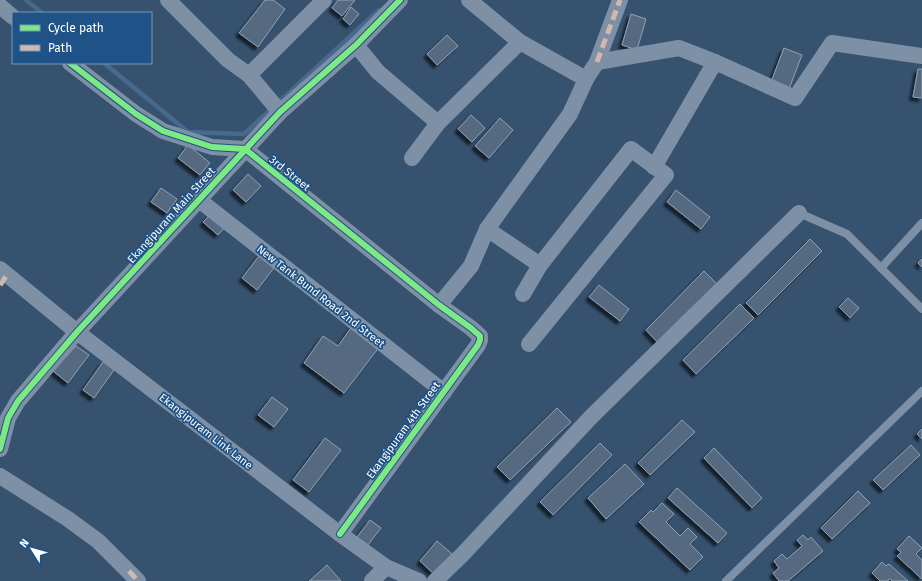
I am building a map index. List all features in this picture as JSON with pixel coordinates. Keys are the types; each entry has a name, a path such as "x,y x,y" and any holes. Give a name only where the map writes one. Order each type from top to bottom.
{"street":[{"path":"168,0 228,60 249,75 276,108"},
{"path":"249,75 324,0"},
{"name":"Ekangipuram Main Street","path":"0,449 4,416 77,332 245,149 276,108 356,45 400,0"},
{"path":"470,0 520,42 586,79"},
{"path":"439,305 470,266 487,229 570,114 586,79 597,62 620,0"},
{"path":"0,6 12,16"},
{"path":"412,158 438,123 520,42"},
{"path":"597,62 679,48 715,62 795,98 832,43 922,56"},
{"path":"356,45 378,72 438,123"},
{"path":"654,167 715,62"},
{"path":"71,64 131,110 163,131 212,147 245,149"},
{"name":"3rd Street","path":"245,149 439,305 480,336"},
{"path":"523,294 540,266 631,149 666,175 529,344"},
{"name":"New Tank Bund Road 2nd Street","path":"199,200 444,392"},
{"path":"435,581 462,555 591,417 799,213"},
{"path":"487,229 540,266"},
{"name":"Ekangipuram Link Lane","path":"2,276 340,534 386,567 419,581"},
{"name":"Ekangipuram 4th Street","path":"340,534 478,345 480,336"},
{"path":"0,476 68,519 98,541 138,581"},
{"path":"372,581 386,567"}],"lane":[{"path":"799,213 847,234 922,309"},
{"path":"881,268 922,223"},
{"path":"726,581 922,391"}],"building":[{"path":"265,0 273,0 285,9 258,47 239,33"},
{"path":"338,0 355,0 342,16 332,8"},
{"path":"351,7 359,14 350,25 343,19"},
{"path":"631,14 646,19 637,50 622,45"},
{"path":"447,35 458,46 437,65 427,54"},
{"path":"784,48 802,55 789,89 771,82"},
{"path":"918,69 922,69 922,98 913,97"},
{"path":"471,115 485,128 472,142 458,129"},
{"path":"500,118 513,130 489,158 475,146"},
{"path":"188,145 210,163 200,175 178,158"},
{"path":"248,174 261,186 246,202 233,190"},
{"path":"161,188 177,199 167,213 151,202"},
{"path":"676,190 710,217 701,229 667,202"},
{"path":"212,213 226,226 218,235 203,222"},
{"path":"810,239 822,251 758,315 746,303"},
{"path":"262,252 277,264 257,290 242,278"},
{"path":"922,259 922,267 918,263"},
{"path":"704,271 718,285 659,344 646,330"},
{"path":"599,285 629,309 620,321 589,297"},
{"path":"848,298 859,308 850,318 839,307"},
{"path":"740,304 754,318 696,374 683,360"},
{"path":"353,325 380,346 344,393 304,363 323,336 338,346"},
{"path":"76,346 89,355 68,383 53,371"},
{"path":"103,362 114,370 94,398 83,390"},
{"path":"272,397 288,409 274,427 258,415"},
{"path":"557,408 571,422 510,480 497,467"},
{"path":"682,420 695,432 650,475 638,463"},
{"path":"922,429 922,439 917,434"},
{"path":"325,438 341,450 309,492 293,480"},
{"path":"600,443 612,455 553,515 540,502"},
{"path":"911,445 920,455 883,490 873,480"},
{"path":"714,448 762,498 752,508 704,458"},
{"path":"625,464 644,484 606,519 588,498"},
{"path":"677,488 727,533 718,543 668,498"},
{"path":"858,491 870,503 832,539 821,528"},
{"path":"662,503 674,514 666,522 680,536 688,528 697,537 690,544 703,557 690,570 639,522 651,510 653,512"},
{"path":"370,520 381,528 368,545 357,537"},
{"path":"803,535 808,540 811,537 823,551 788,581 779,581 773,573 779,568 774,561 782,554 787,559 802,546 797,540"},
{"path":"909,536 922,548 916,554 922,560 922,579 897,556 901,552 897,549"},
{"path":"437,541 452,554 434,574 420,561"},
{"path":"882,562 886,566 889,564 908,581 892,581 890,579 887,581 880,581 872,573"},
{"path":"327,565 341,581 309,581"}],"waterway":[{"path":"26,0 41,12"},
{"path":"105,64 188,132 244,134 379,10"}],"marked path":[{"path":"597,62 620,0"},
{"path":"0,285 7,275"},
{"path":"129,571 138,581"}],"cycle path":[{"path":"0,449 8,418 18,401 77,332 280,112 356,45 400,0"},
{"path":"71,64 136,114 163,131 212,147 245,149 439,305 480,336 478,345 340,534"}]}
